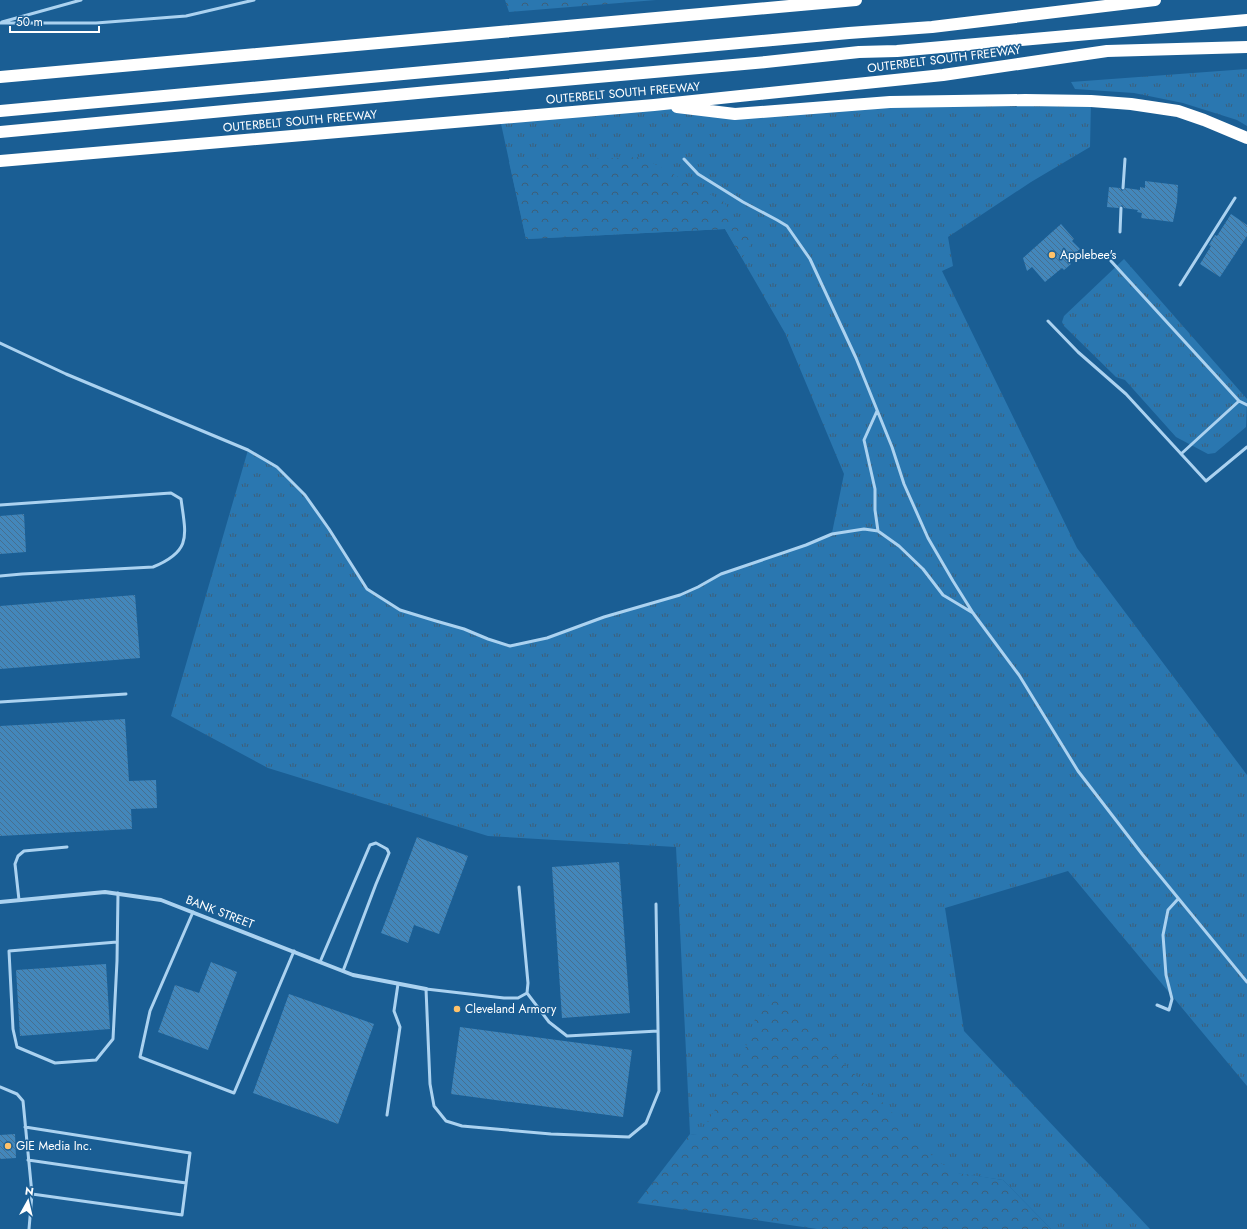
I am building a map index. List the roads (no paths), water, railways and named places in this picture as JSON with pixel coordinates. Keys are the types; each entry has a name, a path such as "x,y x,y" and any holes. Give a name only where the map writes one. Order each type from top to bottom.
{"highway":[{"path":"0,77 856,0"},
{"path":"0,111 849,33 932,27 1155,0"},
{"path":"0,132 860,52 897,51 1247,20"},
{"name":"OUTERBELT SOUTH FREEWAY","path":"0,161 654,105 943,75 1108,51 1247,47"},
{"path":"654,105 734,114 890,102 1080,101 1131,104 1178,112 1204,120 1247,138"}],"street":[{"name":"BANK STREET","path":"0,902 105,892 161,900 353,975 426,989"}],"lane":[{"path":"0,23 81,0"},
{"path":"0,23 96,23 186,16 254,0"},
{"path":"1123,188 1125,158"},
{"path":"684,159 698,174 743,202 787,226 810,259 856,358 892,447 904,484 928,538 973,613 1019,675 1078,771 1178,899 1247,982"},
{"path":"1180,285 1235,198"},
{"path":"1120,232 1122,208"},
{"path":"1111,261 1239,401 1247,405"},
{"path":"1048,321 1078,352 1126,394 1206,481 1247,447"},
{"path":"0,343 66,374 248,450 277,468 304,496 329,529 367,589 400,610 436,622 464,628 488,639 510,646 547,638 604,617 698,588 721,574 806,545 832,534 864,529 878,531 899,546 923,569 943,595 973,613"},
{"path":"1181,454 1239,401"},
{"path":"877,411 864,440 875,489 875,510 878,531"},
{"path":"0,505 171,493 181,499 186,535 180,550 167,561 153,567 0,576"},
{"path":"0,702 126,694"},
{"path":"320,962 370,845 376,843 387,849 389,853 343,971"},
{"path":"19,900 15,864 18,856 24,851 68,847"},
{"path":"520,887 528,983 527,993 548,1022 567,1036 658,1032"},
{"path":"117,942 9,951 13,1029 17,1047 55,1063 96,1060 113,1039 117,942 118,893"},
{"path":"1157,1005 1170,1010 1172,999 1166,975 1163,935 1168,910 1178,899"},
{"path":"527,993 518,998 504,998 426,989 430,1084 434,1106 446,1121 462,1126 551,1134 629,1137 646,1124 659,1091 656,904"},
{"path":"193,912 150,1011 140,1057 234,1092 294,951"},
{"path":"387,1115 400,1027 394,1011 398,984"},
{"path":"0,1087 17,1094 23,1101 32,1194 29,1229"},
{"path":"25,1127 190,1153 182,1215 32,1194"},
{"path":"28,1160 186,1183"}],"place":[{"name":"Applebee's","path":"1052,255"},
{"name":"Cleveland Armory","path":"457,1009"},
{"name":"GIE Media Inc.","path":"8,1146"}]}
